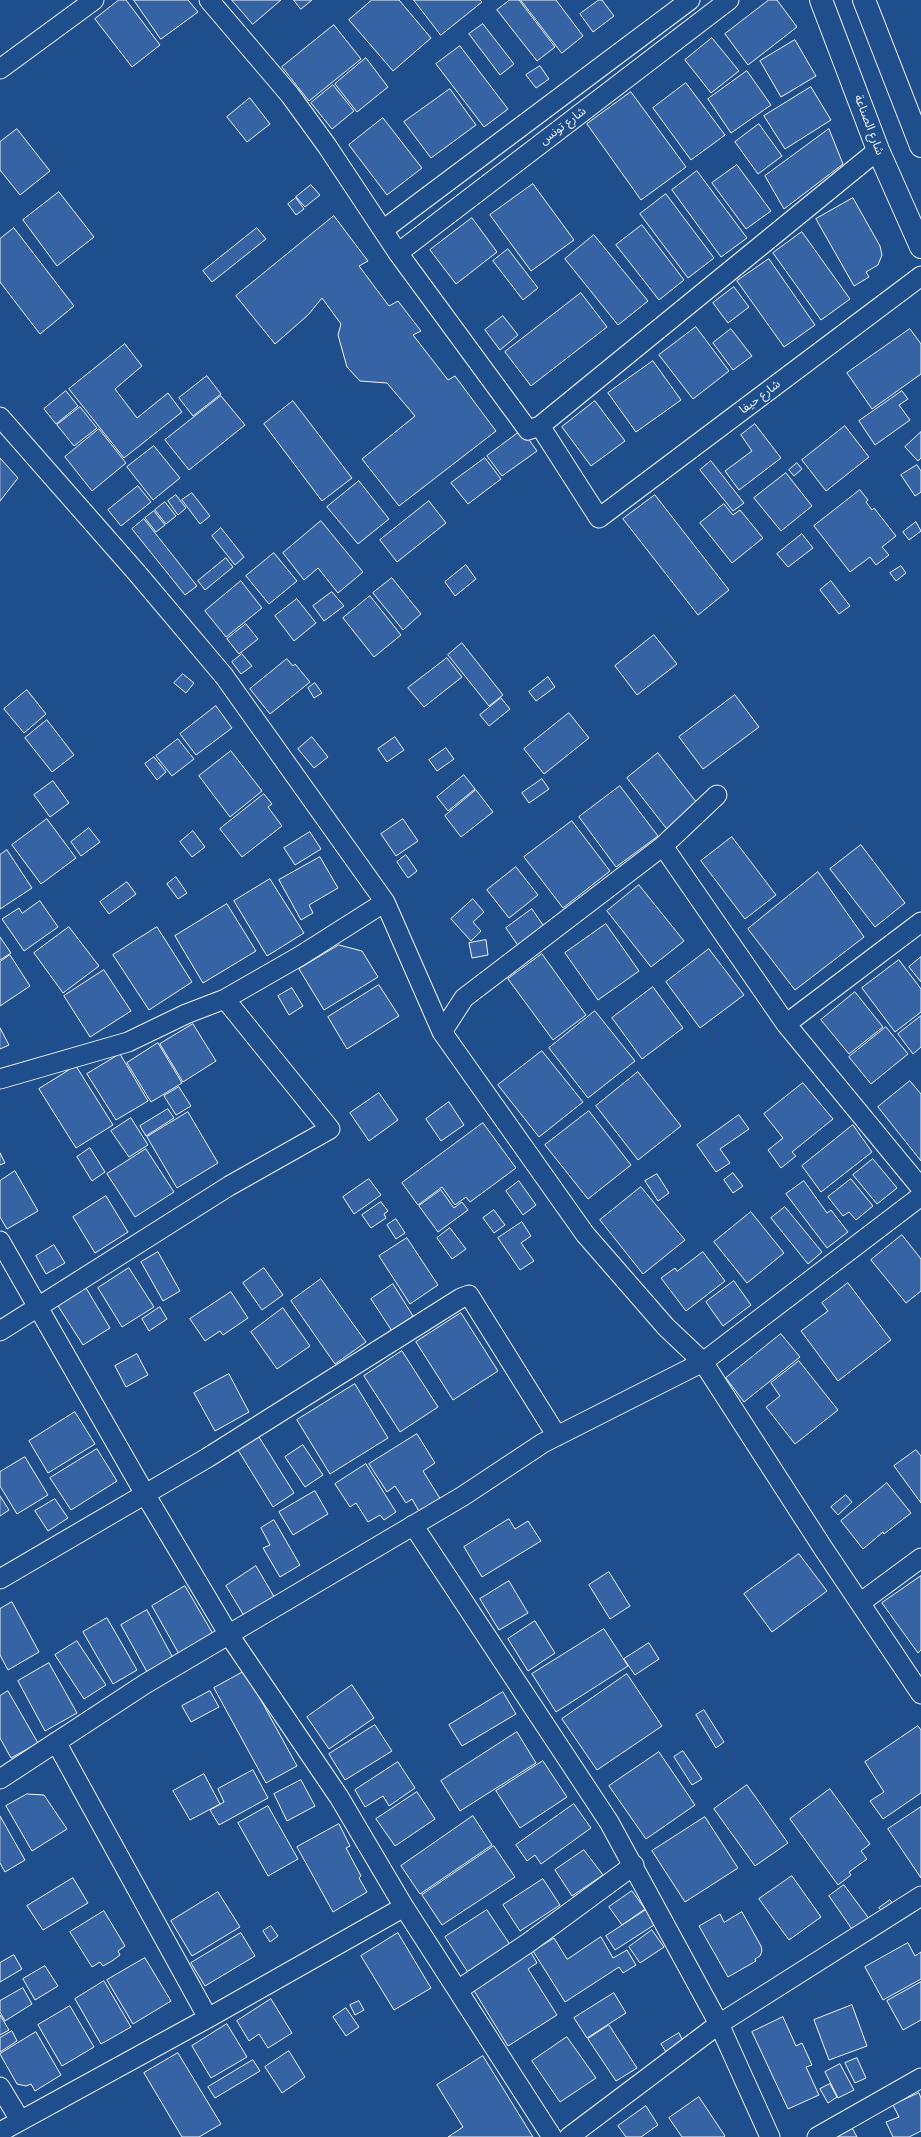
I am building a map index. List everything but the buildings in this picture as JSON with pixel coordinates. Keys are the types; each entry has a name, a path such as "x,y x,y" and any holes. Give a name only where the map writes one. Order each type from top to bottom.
{"main road":[{"name":"شارع الصناعة","path":"821,0 878,150 921,247"},
{"path":"864,0 921,146"}],"street":[{"path":"0,69 94,0"},
{"path":"209,0 290,95 327,146 398,252 528,430 540,426 878,150"},
{"name":"شارع تونس","path":"383,230 690,0"},
{"name":"شارع تونس","path":"398,252 729,0"},
{"name":"شارع حيفا","path":"540,426 599,518 921,276"},
{"path":"0,417 137,573 224,676 385,902 442,1032 585,1234 666,1328 703,1362 921,1694"},
{"path":"442,1032 464,998 663,846 717,795"},
{"path":"663,846 786,1024 921,1188"},
{"path":"0,1079 128,1042 186,1014 224,998 300,956 385,902"},
{"path":"786,1024 921,922"},
{"path":"0,1331 229,1186 330,1129 224,998"},
{"path":"0,1779 145,1684 463,1496 543,1443 703,1362 921,1196"},
{"path":"0,1241 145,1494 229,1635 339,1797 404,1907 552,2137"},
{"path":"0,1579 214,1454 469,1295 557,1436"},
{"path":"413,1525 609,1822 634,1865 719,2024 770,2137"},
{"path":"860,1603 921,1558"},
{"path":"56,1742 208,2018"},
{"path":"458,1990 528,1943 634,1865"},
{"path":"569,2137 719,2024 921,1896"},
{"path":"0,2132 208,2018 404,1907"},
{"path":"817,2137 921,2078"},
{"path":"0,2087 20,2120"}]}
